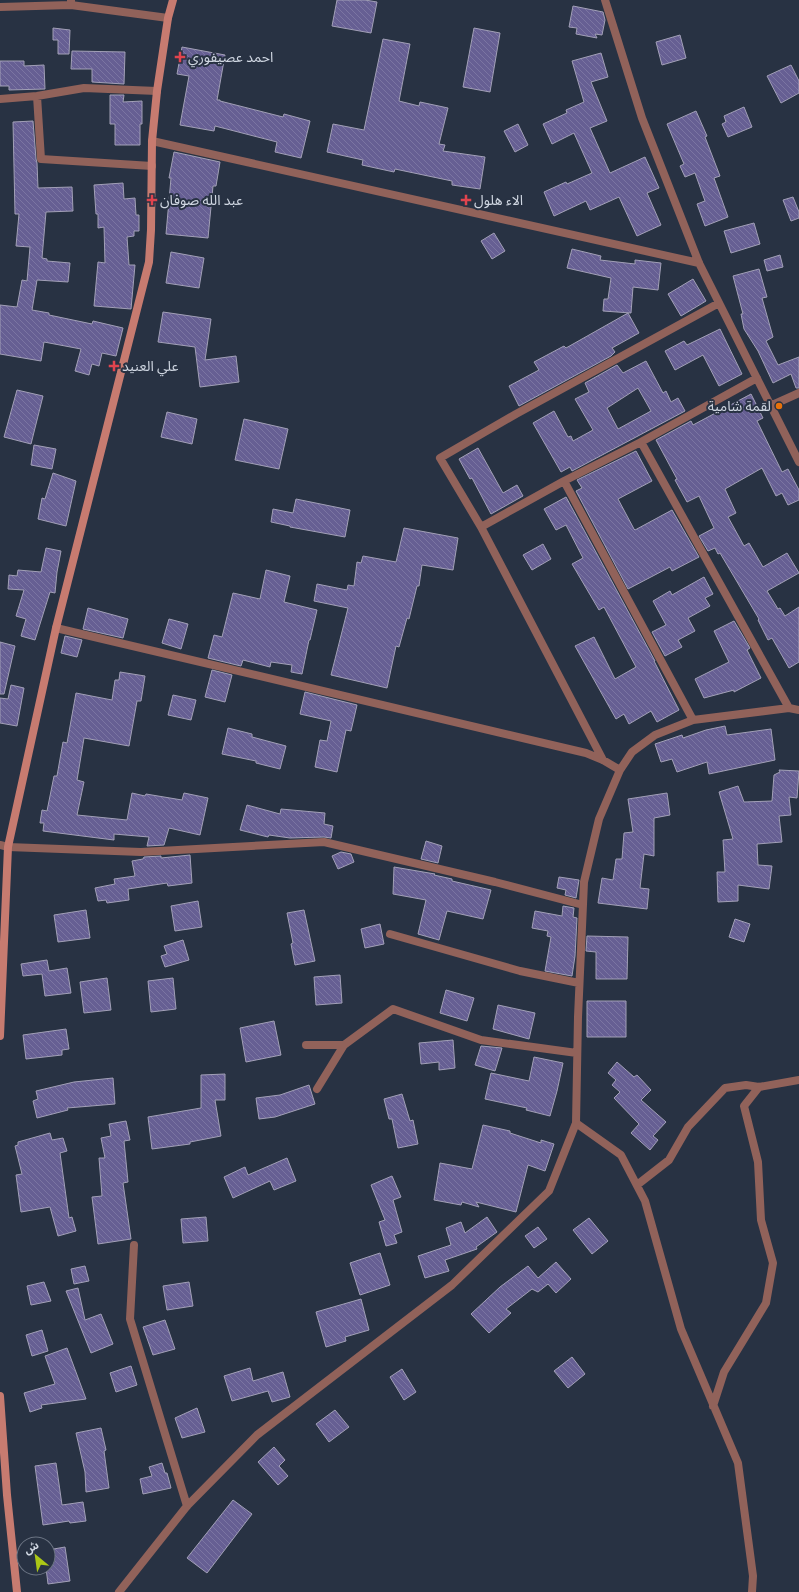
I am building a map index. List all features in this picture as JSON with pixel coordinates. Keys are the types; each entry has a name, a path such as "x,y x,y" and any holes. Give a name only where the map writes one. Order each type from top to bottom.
{"street":[{"path":"0,1036 4,846 56,628 149,262 151,230 152,141 157,91 168,18 173,0"},
{"path":"606,0 642,118 699,263 799,462"},
{"path":"0,7 71,3 168,18"},
{"path":"0,99 37,96 84,88 157,91"},
{"path":"37,96 41,159 152,166"},
{"path":"152,141 699,263"},
{"path":"603,760 481,527 440,458 719,303"},
{"path":"481,527 564,481 641,442 757,378"},
{"path":"770,406 799,392"},
{"path":"641,442 789,708"},
{"path":"564,481 692,720"},
{"path":"56,628 586,753 603,760 620,770"},
{"path":"120,1592 187,1506 257,1435 452,1285 549,1191 576,1124 579,983 584,882 599,819 620,770 632,752 655,735 692,720 789,708 799,710"},
{"path":"4,846 141,852 324,842 488,880 583,906"},
{"path":"390,934 520,971 579,983"},
{"path":"317,1089 344,1045 393,1009 481,1040 577,1053"},
{"path":"306,1045 344,1045"},
{"path":"637,1185 669,1160 688,1127 725,1088 746,1085 759,1087 799,1080"},
{"path":"713,1406 724,1372 766,1303 773,1263 761,1220 758,1162 744,1106 759,1087"},
{"path":"576,1124 621,1155 646,1201 681,1329 738,1463 753,1576 752,1592"},
{"path":"134,1245 130,1318 187,1506"},
{"path":"0,1396 7,1495 17,1592"}],"building":[{"path":"337,0 365,0 377,2 371,33 332,26"},
{"path":"573,6 603,12 605,20 602,35 595,34 597,38 576,34 577,28 569,27"},
{"path":"53,28 70,30 69,54 58,54 58,40 53,40"},
{"path":"474,28 500,33 490,92 463,87"},
{"path":"680,35 686,58 662,65 656,42"},
{"path":"383,39 410,44 399,101 419,106 420,102 448,108 439,144 445,145 443,151 485,157 480,189 452,185 452,181 395,169 394,172 362,165 363,160 327,152 333,124 364,130"},
{"path":"182,47 225,55 217,100 283,117 284,114 310,121 301,158 275,152 277,142 215,126 214,131 180,125 189,76 177,74"},
{"path":"72,51 125,52 124,84 92,82 92,69 71,69"},
{"path":"601,53 608,77 591,82 607,121 590,128 610,173 645,157 659,188 647,193 661,225 637,236 619,197 590,210 586,201 554,216 544,192 566,182 567,184 592,173 574,133 552,144 543,124 567,113 566,110 584,102 572,61"},
{"path":"0,61 24,61 24,66 44,65 45,89 9,90 9,86 0,86"},
{"path":"791,65 799,81 799,93 781,103 767,76"},
{"path":"110,95 124,95 123,102 142,101 140,145 115,145 115,124 110,124"},
{"path":"744,107 752,127 728,137 722,124 726,122 724,116"},
{"path":"696,111 707,136 705,137 720,176 714,178 728,217 705,226 697,204 705,201 695,173 685,177 680,166 684,164 667,124"},
{"path":"33,121 38,188 72,187 73,211 46,212 42,258 47,259 47,261 70,263 68,282 37,280 32,310 92,324 93,321 123,328 116,356 102,353 99,366 92,364 89,375 75,371 81,349 44,342 41,361 0,354 0,305 17,307 22,280 27,281 30,247 16,246 19,214 15,214 13,122"},
{"path":"518,124 528,145 515,152 504,131"},
{"path":"174,152 220,162 216,186 213,186 208,238 166,234 171,178 169,178"},
{"path":"123,183 124,199 135,198 136,215 139,215 139,231 134,231 134,236 127,237 129,265 135,265 131,309 94,306 98,262 105,263 104,227 98,228 98,214 96,214 94,185"},
{"path":"793,197 799,212 799,218 791,221 783,200"},
{"path":"754,223 760,244 731,253 724,231"},
{"path":"494,233 505,251 492,259 481,241"},
{"path":"572,249 601,256 600,260 635,264 635,260 661,263 658,290 633,287 631,313 603,311 604,299 608,299 611,278 567,268"},
{"path":"171,252 204,258 199,288 166,283"},
{"path":"780,255 783,267 767,271 764,260"},
{"path":"759,269 767,297 762,298 773,337 766,341 778,365 799,357 799,388 796,388 791,374 773,383 758,351 744,329 741,314 743,314 733,276"},
{"path":"693,279 706,301 681,316 668,294"},
{"path":"163,312 211,319 205,360 236,356 239,382 200,387 195,347 158,342"},
{"path":"628,313 639,333 612,348 615,352 611,356 519,406 509,386 539,370 534,362 564,346 566,348"},
{"path":"720,329 742,374 719,386 703,355 675,370 665,351 684,341 687,345"},
{"path":"646,361 663,393 666,391 671,402 678,398 685,411 572,471 570,467 561,472 533,423 554,411 568,437 571,436 573,441 593,430 575,399 589,392 585,383 617,365 623,373","holes":["638,388 651,411 618,429 607,408"]},
{"path":"17,390 43,396 31,444 4,437"},
{"path":"751,394 763,418 757,421 782,472 788,469 799,490 799,500 788,505 782,493 776,496 762,468 725,489 736,513 728,517 744,546 749,543 763,567 787,553 799,573 767,591 778,609 780,608 785,616 799,607 799,662 789,668 772,638 768,640 758,620 759,619 720,553 718,554 715,548 708,551 699,536 714,528 699,496 687,502 675,480 677,479 656,440 691,421 693,425"},
{"path":"167,412 197,419 192,444 161,437"},
{"path":"244,419 288,429 279,469 235,460"},
{"path":"34,445 56,449 52,469 31,465"},
{"path":"478,448 503,493 517,485 523,496 491,514 472,478 470,479 459,459"},
{"path":"636,451 652,481 618,499 634,529 635,530 672,510 699,557 672,571 670,567 628,589 576,491 582,488 577,480"},
{"path":"53,473 76,481 66,526 38,519 42,498 45,499"},
{"path":"566,497 655,661 679,710 657,722 651,711 629,724 624,714 616,719 575,646 594,637 615,679 636,667 604,607 599,610 572,564 583,558 566,525 556,530 544,509"},
{"path":"296,499 350,510 345,537 271,522 273,509 293,513"},
{"path":"404,528 458,538 453,570 422,565 419,586 417,586 409,619 407,618 399,647 396,646 387,688 331,675 348,608 314,601 317,584 347,590 348,585 354,586 357,562 361,563 363,556 396,562"},
{"path":"543,544 551,559 532,570 523,555"},
{"path":"46,548 61,551 55,593 50,592 35,640 21,636 26,619 16,616 24,590 8,589 9,575 17,576 18,570 41,572"},
{"path":"266,570 290,576 284,602 317,610 302,674 291,672 292,665 271,662 270,667 243,660 241,666 208,658 214,635 222,637 233,593 260,599"},
{"path":"704,577 713,594 705,598 710,606 688,618 695,631 678,640 682,647 665,656 652,632 666,625 653,601 670,591 672,595"},
{"path":"88,608 128,619 123,638 83,629"},
{"path":"169,619 188,624 181,649 162,643"},
{"path":"734,621 750,648 747,650 761,678 734,692 734,690 704,698 695,679 729,662 714,631"},
{"path":"65,636 82,640 77,657 61,653"},
{"path":"0,642 15,646 4,694 0,694"},
{"path":"212,670 232,675 225,702 205,697"},
{"path":"120,672 145,676 141,701 137,701 129,746 84,738 77,780 84,782 77,815 127,820 132,793 182,800 184,793 208,798 200,835 169,828 164,845 147,846 149,837 114,834 114,840 43,831 44,823 40,823 42,810 47,811 54,776 57,776 63,742 67,743 76,693 112,700 115,680 119,680"},
{"path":"11,685 24,688 17,726 0,723 0,698 8,699"},
{"path":"305,692 357,705 351,731 346,730 337,772 315,767 320,740 327,741 331,721 300,714"},
{"path":"173,695 196,700 191,720 168,715"},
{"path":"725,726 727,735 771,729 775,760 709,774 707,762 677,772 672,759 661,762 655,744 682,735 683,738 706,730"},
{"path":"228,728 252,734 252,737 286,746 280,769 256,763 256,761 222,754"},
{"path":"779,770 799,771 797,798 789,797 791,815 779,816 782,842 757,844 758,865 772,866 769,889 738,885 738,901 718,902 717,872 725,872 723,840 733,839 719,792 738,786 744,802 772,801 774,775 780,772"},
{"path":"667,793 670,815 654,818 654,856 644,854 640,888 649,889 647,909 598,903 602,878 613,880 616,859 622,859 624,833 633,832 628,799"},
{"path":"247,805 280,814 281,809 325,813 324,824 333,826 331,838 290,838 269,835 268,837 240,830"},
{"path":"426,841 442,846 438,863 421,859"},
{"path":"341,852 351,854 354,862 338,869 332,856"},
{"path":"190,855 192,883 168,886 167,883 128,889 129,900 107,903 106,900 98,901 95,888 115,884 114,879 135,876 132,861 143,859 144,857 161,856 161,858"},
{"path":"394,867 435,874 434,875 452,879 452,881 491,890 483,919 447,911 439,940 418,934 426,900 393,894"},
{"path":"559,877 579,880 576,898 565,895 566,890 557,888"},
{"path":"198,901 202,927 175,931 171,906"},
{"path":"563,906 574,908 573,917 577,918 575,956 572,976 545,971 551,937 547,936 548,931 532,928 535,911 562,916"},
{"path":"86,910 90,938 58,942 54,915"},
{"path":"304,910 315,961 295,965 291,944 293,943 287,913"},
{"path":"735,919 750,924 744,942 729,937"},
{"path":"380,924 384,944 365,948 361,929"},
{"path":"587,936 628,937 627,979 596,979 596,952 586,951"},
{"path":"183,940 189,960 165,967 161,956 167,954 164,946"},
{"path":"47,960 49,971 67,968 71,993 45,996 42,974 23,976 21,964"},
{"path":"340,975 342,1003 316,1005 314,977"},
{"path":"107,978 111,1010 84,1013 80,982"},
{"path":"173,978 176,1009 151,1012 148,981"},
{"path":"446,990 474,998 467,1021 440,1013"},
{"path":"587,1001 626,1001 626,1037 587,1037"},
{"path":"498,1005 535,1013 529,1039 493,1029"},
{"path":"274,1021 281,1055 246,1062 240,1028"},
{"path":"66,1029 69,1049 62,1050 62,1055 26,1059 23,1035"},
{"path":"453,1040 455,1068 439,1070 439,1062 421,1064 419,1043"},
{"path":"481,1046 502,1048 495,1071 475,1065"},
{"path":"534,1057 563,1063 550,1116 526,1110 527,1108 485,1099 491,1073 529,1081"},
{"path":"617,1062 634,1077 637,1075 651,1090 641,1100 666,1122 653,1136 658,1140 650,1150 631,1133 639,1124 614,1098 620,1092 612,1085 616,1080 608,1073"},
{"path":"225,1074 225,1100 215,1100 221,1136 190,1142 190,1144 152,1149 148,1117 201,1108 201,1075"},
{"path":"113,1078 115,1104 67,1108 68,1110 37,1118 33,1101 38,1099 36,1091 74,1082"},
{"path":"309,1085 315,1104 275,1117 259,1119 256,1098 280,1095"},
{"path":"402,1094 410,1121 413,1120 418,1144 398,1148 392,1119 389,1119 384,1099"},
{"path":"126,1121 130,1140 124,1141 128,1182 123,1183 131,1239 98,1244 92,1197 102,1196 99,1158 105,1158 101,1138 111,1136 109,1124"},
{"path":"483,1125 510,1131 510,1133 541,1143 541,1140 554,1144 545,1171 528,1165 516,1212 476,1202 479,1207 462,1202 461,1205 434,1200 440,1163 472,1169"},
{"path":"50,1133 52,1140 63,1138 67,1151 60,1153 69,1218 72,1217 76,1231 58,1236 50,1207 21,1212 16,1175 22,1174 15,1146 18,1145 18,1142"},
{"path":"287,1158 296,1181 274,1190 270,1181 233,1198 224,1177 245,1167 248,1175"},
{"path":"392,1176 401,1197 393,1200 402,1232 394,1235 397,1243 386,1246 379,1222 385,1220 371,1185"},
{"path":"206,1217 208,1241 183,1243 181,1219"},
{"path":"487,1217 497,1232 476,1247 477,1249 445,1260 449,1271 425,1278 418,1256 451,1245 446,1228 461,1222 465,1233"},
{"path":"589,1218 608,1241 592,1254 573,1230"},
{"path":"538,1227 547,1239 534,1248 525,1236"},
{"path":"380,1253 390,1285 360,1295 350,1263"},
{"path":"556,1262 571,1279 556,1293 548,1284 538,1292 532,1289 506,1309 511,1313 489,1333 471,1314 500,1287 528,1266 538,1278"},
{"path":"85,1266 89,1281 74,1284 71,1269"},
{"path":"44,1282 51,1301 31,1305 27,1286"},
{"path":"189,1282 193,1306 167,1310 163,1286"},
{"path":"78,1288 85,1320 101,1314 113,1344 91,1353 66,1291"},
{"path":"361,1299 369,1330 345,1337 346,1341 326,1347 316,1312"},
{"path":"165,1320 175,1349 153,1355 143,1327"},
{"path":"42,1330 48,1351 32,1356 26,1335"},
{"path":"67,1348 86,1399 41,1405 42,1408 30,1412 24,1393 55,1384 45,1356"},
{"path":"572,1357 585,1374 568,1388 554,1371"},
{"path":"131,1366 137,1385 116,1392 110,1373"},
{"path":"250,1368 253,1381 283,1372 290,1397 272,1402 268,1391 232,1401 224,1376"},
{"path":"402,1369 416,1392 404,1400 390,1377"},
{"path":"197,1408 205,1432 182,1438 175,1418"},
{"path":"335,1410 349,1427 329,1442 316,1424"},
{"path":"101,1428 106,1450 104,1451 109,1488 86,1492 85,1472 76,1433"},
{"path":"274,1447 285,1460 279,1466 288,1476 278,1485 258,1462"},
{"path":"56,1463 62,1505 83,1502 86,1521 70,1523 69,1521 43,1525 35,1466"},
{"path":"162,1463 165,1473 167,1473 171,1488 143,1494 140,1479 152,1476 149,1467"},
{"path":"233,1500 252,1514 207,1573 187,1558"},
{"path":"65,1547 70,1581 48,1584 47,1576 56,1576 56,1549"}],"place":[{"name":"احمد عصيفوري","path":"180,57"},
{"name":"عبد الله صوفان","path":"152,200"},
{"name":"الاء هلول","path":"466,200"},
{"name":"علي العنيد","path":"114,366"},
{"name":"لقمة شامية","path":"779,406"}]}
